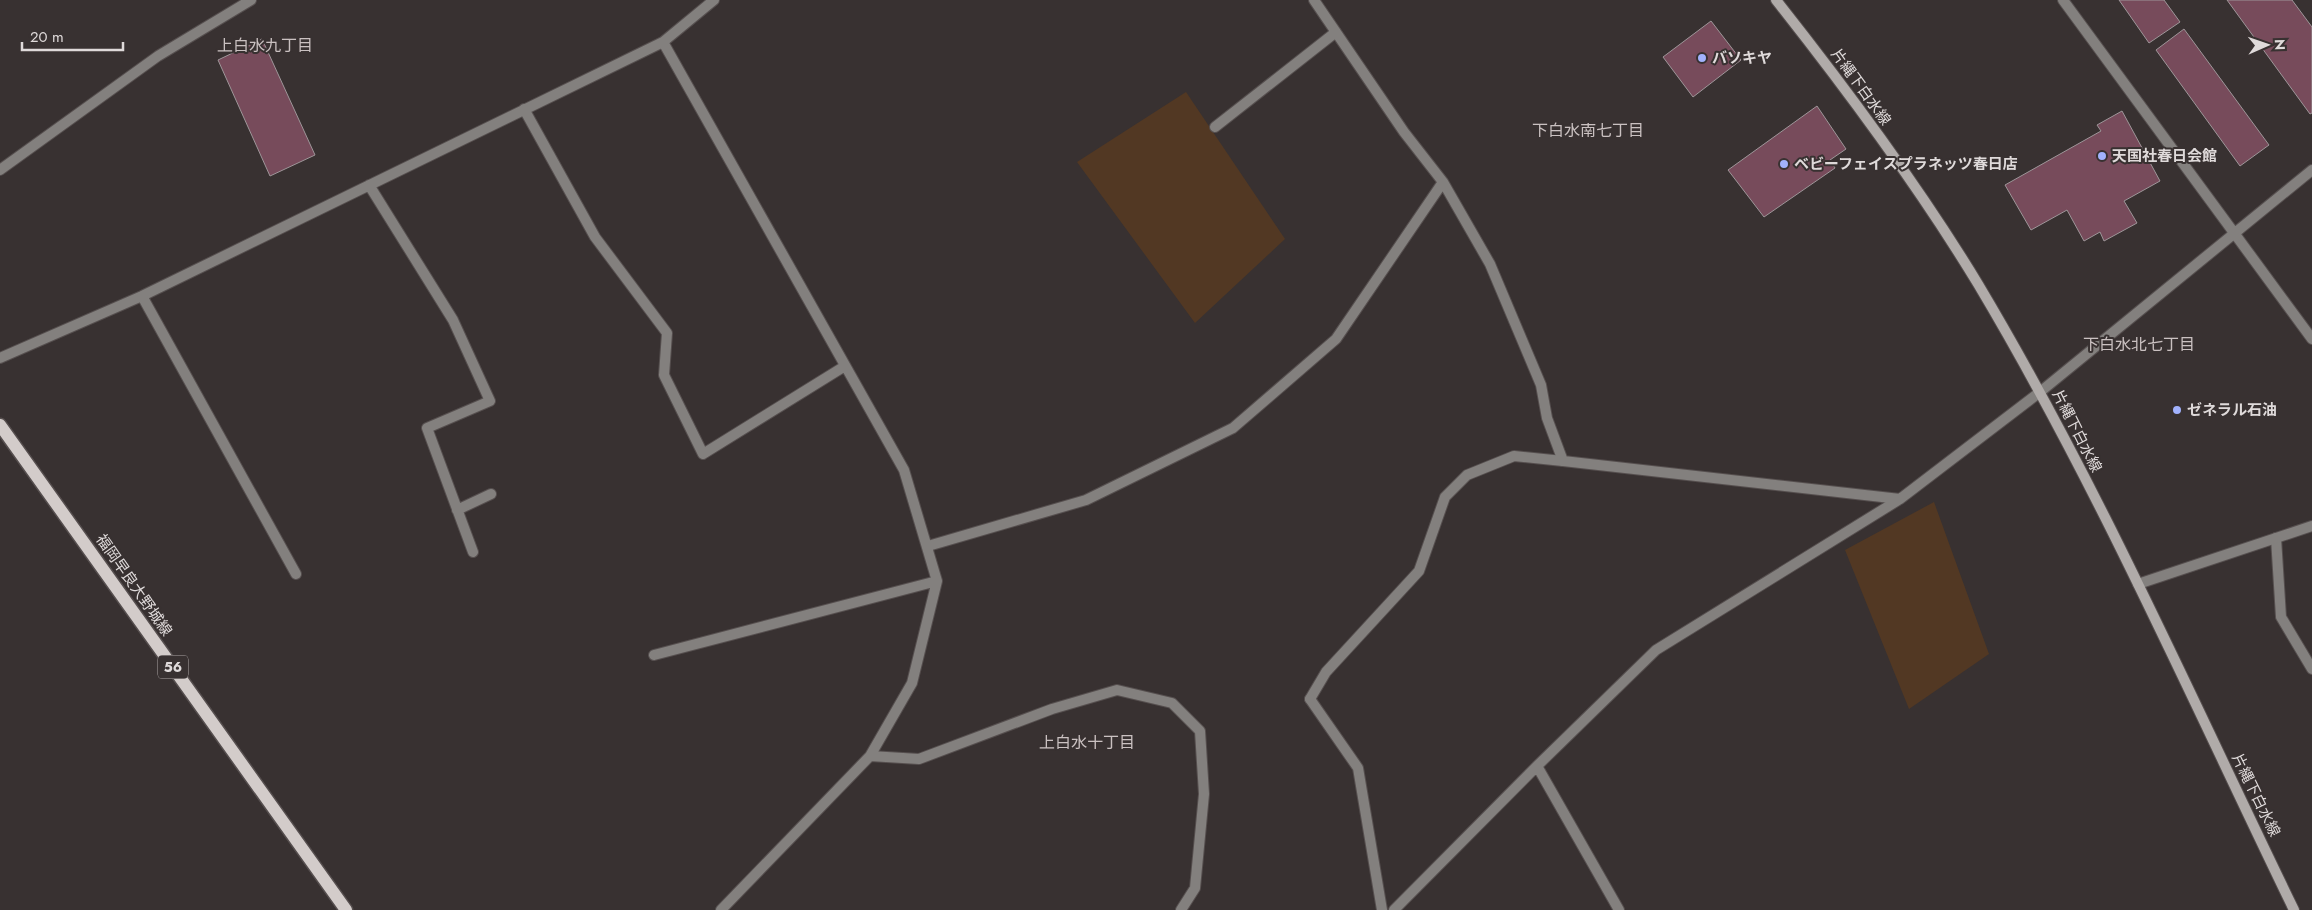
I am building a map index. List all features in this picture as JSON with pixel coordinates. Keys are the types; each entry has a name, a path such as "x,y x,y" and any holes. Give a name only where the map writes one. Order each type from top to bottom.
{"main road":[{"name":"片縄下白水線","path":"1776,0 1893,155 1976,282 2040,392 2138,584 2294,910"},
{"name":"福岡早良大野城線","path":"0,425 346,910"}],"street":[{"path":"0,170 158,56 251,0"},
{"path":"0,358 142,296 662,42 714,0"},
{"path":"1314,0 1404,132 1444,182 1493,273 1541,385 1547,418 1563,461"},
{"path":"2063,0 2312,339"},
{"path":"1215,128 1336,32"},
{"path":"662,42 904,470 937,581 912,683 870,756 721,910"},
{"path":"524,109 595,237 666,333 664,375 703,454 846,366"},
{"path":"1394,910 1656,650 1900,500 2040,392 2312,170"},
{"path":"928,546 1086,500 1233,428 1336,339 1444,182"},
{"path":"369,185 453,320 490,401 427,428 473,552"},
{"path":"142,296 296,574"},
{"path":"1382,910 1358,768 1310,699 1326,672 1419,571 1445,496 1467,476 1514,456 1900,500"},
{"path":"457,510 491,494"},
{"path":"2138,584 2312,526"},
{"path":"2276,538 2281,617 2312,669"},
{"path":"654,655 937,581"},
{"path":"870,756 919,759 1052,709 1117,690 1172,703 1200,731 1204,794 1195,888 1181,910"},
{"path":"1537,766 1618,910"}],"shaded area":[{"path":"1186,92 1285,239 1195,323 1077,162"},
{"path":"1934,502 1989,654 1909,709 1845,550"}],"building":[{"path":"2119,0 2164,0 2180,22 2149,43"},
{"path":"2227,0 2292,0 2312,27 2312,113 2310,114"},
{"name":"バソキヤ","path":"1711,21 1741,60 1693,97 1663,57"},
{"path":"2184,29 2269,145 2240,166 2156,50"},
{"path":"262,39 315,155 270,176 218,60"},
{"name":"ベビーフェイスプラネッツ春日店","path":"1817,106 1846,149 1830,160 1835,168 1764,217 1728,170"},
{"name":"天国社春日会館","path":"2122,111 2160,181 2124,201 2137,223 2104,241 2100,232 2084,241 2067,210 2031,230 2005,185 2101,131 2097,125"}],"place":[{"name":"バソキヤ","path":"1702,58"},
{"name":"天国社春日会館","path":"2102,156"},
{"name":"ベビーフェイスプラネッツ春日店","path":"1784,164"},
{"name":"ゼネラル石油","path":"2177,410"}],"district":[{"name":"上白水九丁目","path":"265,45"},
{"name":"下白水南七丁目","path":"1588,130"},
{"name":"下白水北七丁目","path":"2139,344"},
{"name":"上白水十丁目","path":"1087,742"}]}
